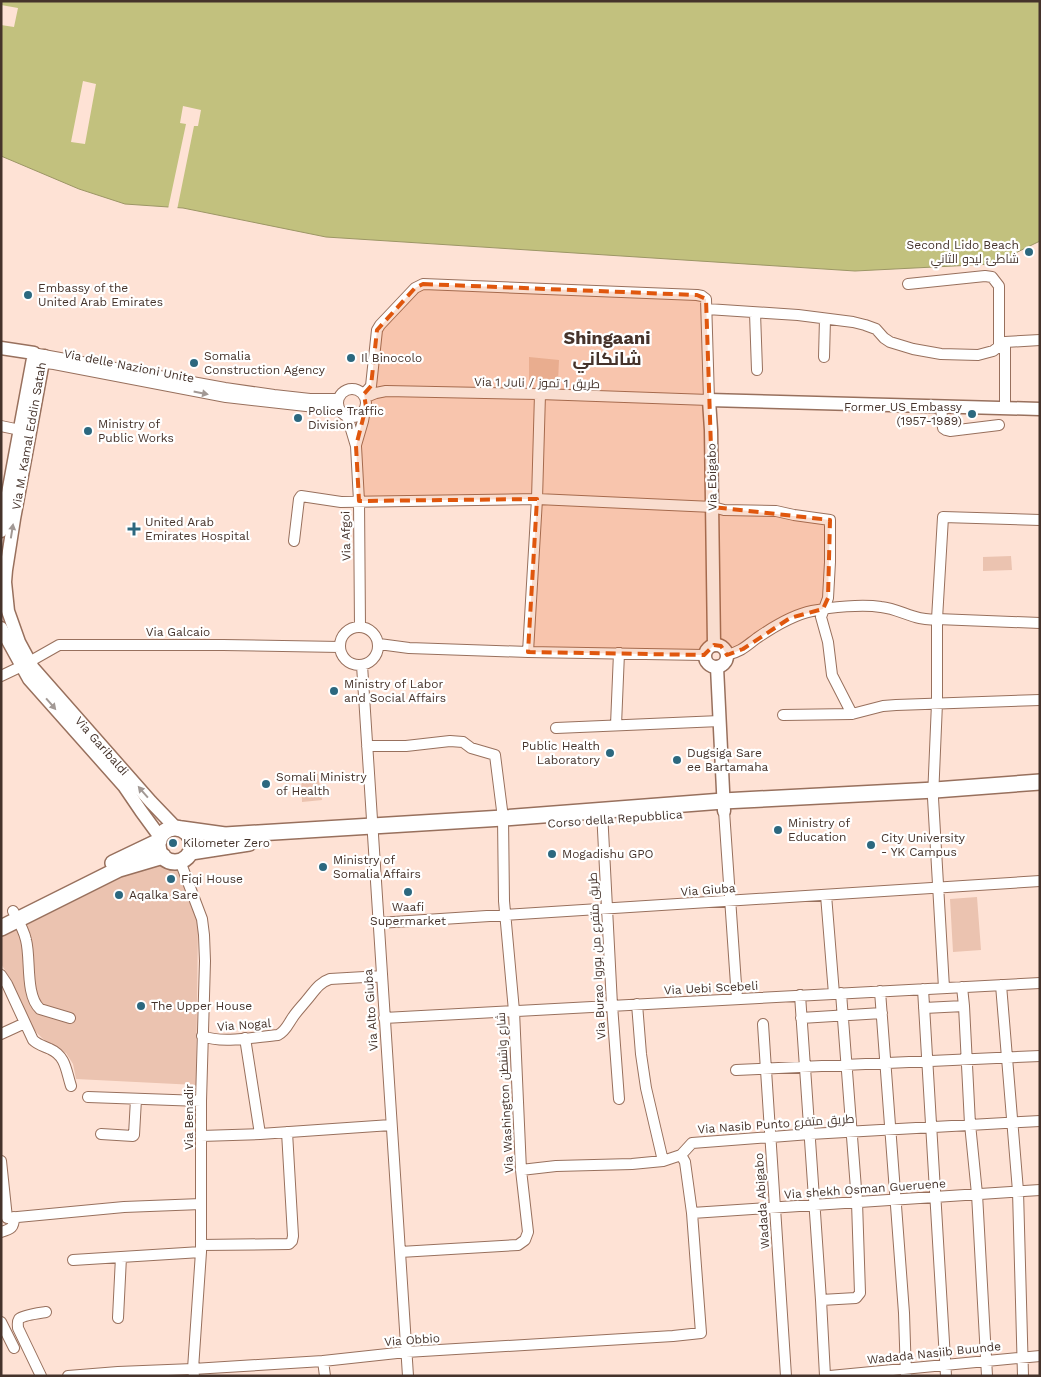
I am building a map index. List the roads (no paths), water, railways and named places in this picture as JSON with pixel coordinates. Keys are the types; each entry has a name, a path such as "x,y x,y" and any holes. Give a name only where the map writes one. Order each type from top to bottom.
{"highway":[{"path":"934,794 1040,782"},
{"path":"1,928 11,916 160,839 167,830 179,829 225,835 372,830 724,806 1040,790"},
{"path":"179,829 187,832 190,836 192,847 186,856"},
{"path":"160,839 162,856 171,861 236,844 372,830"},
{"path":"11,916 119,869 162,856"}],"main road":[{"path":"1,348 38,358"},
{"path":"1,356 38,358"},
{"name":"Via M. Kamal Eddin Satah","path":"1,531 20,430 38,358"},
{"name":"Via M. Kamal Eddin Satah","path":"26,664 8,611 4,569 14,519 38,358"},
{"path":"709,400 1040,409"},
{"name":"Via Ebigabo","path":"709,400 713,507 714,645"},
{"path":"1,628 26,664"},
{"path":"714,645 721,646 727,655 725,662 717,667 708,664 704,655 708,648 714,645"},
{"name":"Via Garibaldi","path":"26,664 34,668 145,794 179,829"},
{"name":"Via Garibaldi","path":"26,664 35,686 124,786 160,839"},
{"path":"717,667 724,806"}],"street":[{"path":"908,284 985,276 992,277 1000,286 1005,408"},
{"path":"365,396 371,386 377,330 415,288 423,284 697,295 706,299 707,309 798,315 865,324 876,329 890,342 927,352 959,356 978,355 992,351 1002,344 1040,340"},
{"name":"Via Ebigabo","path":"707,309 709,400"},
{"path":"755,313 757,370"},
{"path":"824,357 825,319"},
{"name":"Via delle Nazioni Unite","path":"38,358 54,364 226,397 315,407 335,407 339,404"},
{"path":"356,446 367,402 361,391 354,388 344,391 339,404 342,413 347,416 357,416 364,410"},
{"name":"Via 1 Juli / طريق 1 تموز","path":"365,396 386,391 709,400"},
{"path":"528,652 537,499 540,394"},
{"path":"942,407 943,428 946,430 999,425"},
{"path":"347,416 356,446"},
{"path":"1,426 20,430"},
{"name":"Via Afgoi","path":"356,446 359,501 360,627"},
{"path":"294,542 299,499 301,496 341,502 537,499 713,507 724,510 776,511 830,520 828,598 821,617 828,642 832,675 852,714"},
{"path":"944,988 934,794 938,703 937,619 943,517 1040,520"},
{"path":"727,655 743,649 756,638 790,618 823,609 880,606 918,619 1040,623"},
{"path":"360,627 370,630 375,635 379,644 377,653 370,662 354,665 344,658 340,641 347,631 360,627"},
{"path":"379,644 409,648 704,655"},
{"name":"Via Galcaio","path":"1,676 59,645 340,647"},
{"path":"616,725 619,653"},
{"name":"Via Alto Giuba","path":"362,665 408,1376"},
{"path":"783,715 852,714 883,706 1040,700"},
{"path":"556,728 720,721"},
{"name":"Via Washington شارع واشنطن","path":"367,746 406,746 450,741 463,742 472,748 495,755 502,822 505,915 514,1011 521,1170 528,1232 525,1240 518,1245 400,1252"},
{"path":"724,806 737,999"},
{"name":"Via Burao طريق متفرع من بوروا","path":"602,815 618,1099"},
{"name":"Via Benadir","path":"186,856 202,919 205,961 201,1101 201,1248 193,1372"},
{"name":"Via Giuba","path":"378,923 1040,882"},
{"path":"822,1300 856,1298 860,1293 857,1202 843,1015 837,993 826,895"},
{"path":"11,916 26,938 32,992 36,1005 40,1009 70,1018"},
{"path":"1,975 32,1040 62,1056 71,1086"},
{"name":"Via Nogal","path":"202,1036 211,1039 229,1040 278,1035 283,1033 294,1016 323,982 330,979 382,976"},
{"name":"Via Uebi Scebeli","path":"384,1018 1040,983"},
{"path":"1001,985 1018,1191 1023,1376"},
{"path":"962,987 970,1124 977,1194 987,1376"},
{"path":"923,989 946,1376"},
{"path":"880,991 904,1313 906,1372"},
{"path":"800,995 822,1300 825,1376"},
{"path":"637,1004 646,1088 663,1161"},
{"path":"924,1008 964,1006"},
{"path":"802,1018 882,1013"},
{"path":"1,1034 25,1023"},
{"name":"Wadada Abigabo","path":"763,1024 786,1376"},
{"path":"245,1038 260,1134"},
{"path":"736,1070 1040,1056"},
{"path":"88,1097 201,1101"},
{"path":"101,1134 134,1135 136,1099"},
{"name":"Via Nasib Punto طريق متفرع","path":"521,1170 556,1166 632,1164 663,1161 681,1155 692,1143 810,1134 1040,1121"},
{"path":"201,1136 260,1134 391,1124"},
{"path":"73,1260 201,1248 289,1244 293,1236 287,1132"},
{"path":"681,1155 685,1162 692,1213"},
{"path":"1,1161 7,1218 124,1207 201,1204"},
{"name":"Via shekh Osman Gueruene","path":"692,1213 1040,1190"},
{"name":"Via Obbio","path":"68,1376 118,1372 193,1372 406,1352 701,1333 692,1213"},
{"path":"1,1232 10,1229 14,1224 14,1217"},
{"path":"118,1318 121,1256"},
{"path":"41,1376 18,1328 18,1323 19,1319 23,1317 46,1312"},
{"path":"1,1322 14,1348"},
{"name":"Wadada Nasiib Buunde","path":"830,1376 906,1372 944,1364 1040,1356"},
{"path":"323,1361 325,1376"}],"place":[{"name":"Second Lido Beach شاطئ ليدو الثاني","path":"1029,252"},
{"name":"Embassy of the United Arab Emirates","path":"28,295"},
{"name":"Il Binocolo","path":"351,358"},
{"name":"Somalia Construction Agency","path":"194,363"},
{"name":"Former US Embassy (1957-1989)","path":"972,414"},
{"name":"Police Traffic Division","path":"298,418"},
{"name":"Ministry of Public Works","path":"88,431"},
{"name":"United Arab Emirates Hospital","path":"134,529"},
{"name":"Ministry of Labor and Social Affairs","path":"334,691"},
{"name":"Public Health Laboratory","path":"610,753"},
{"name":"Dugsiga Sare ee Bartamaha","path":"677,760"},
{"name":"Somali Ministry of Health","path":"266,784"},
{"name":"Ministry of Education","path":"778,830"},
{"name":"Kilometer Zero","path":"173,843"},
{"name":"City University - YK Campus","path":"871,845"},
{"name":"Mogadishu GPO","path":"552,854"},
{"name":"Ministry of Somalia Affairs","path":"323,867"},
{"name":"Fiqi House","path":"171,879"},
{"name":"Waafi Supermarket","path":"408,892"},
{"name":"Aqalka Sare","path":"119,895"},
{"name":"The Upper House","path":"141,1006"}],"district":[{"name":"Shingaani شانكاني","path":"607,348"}]}
